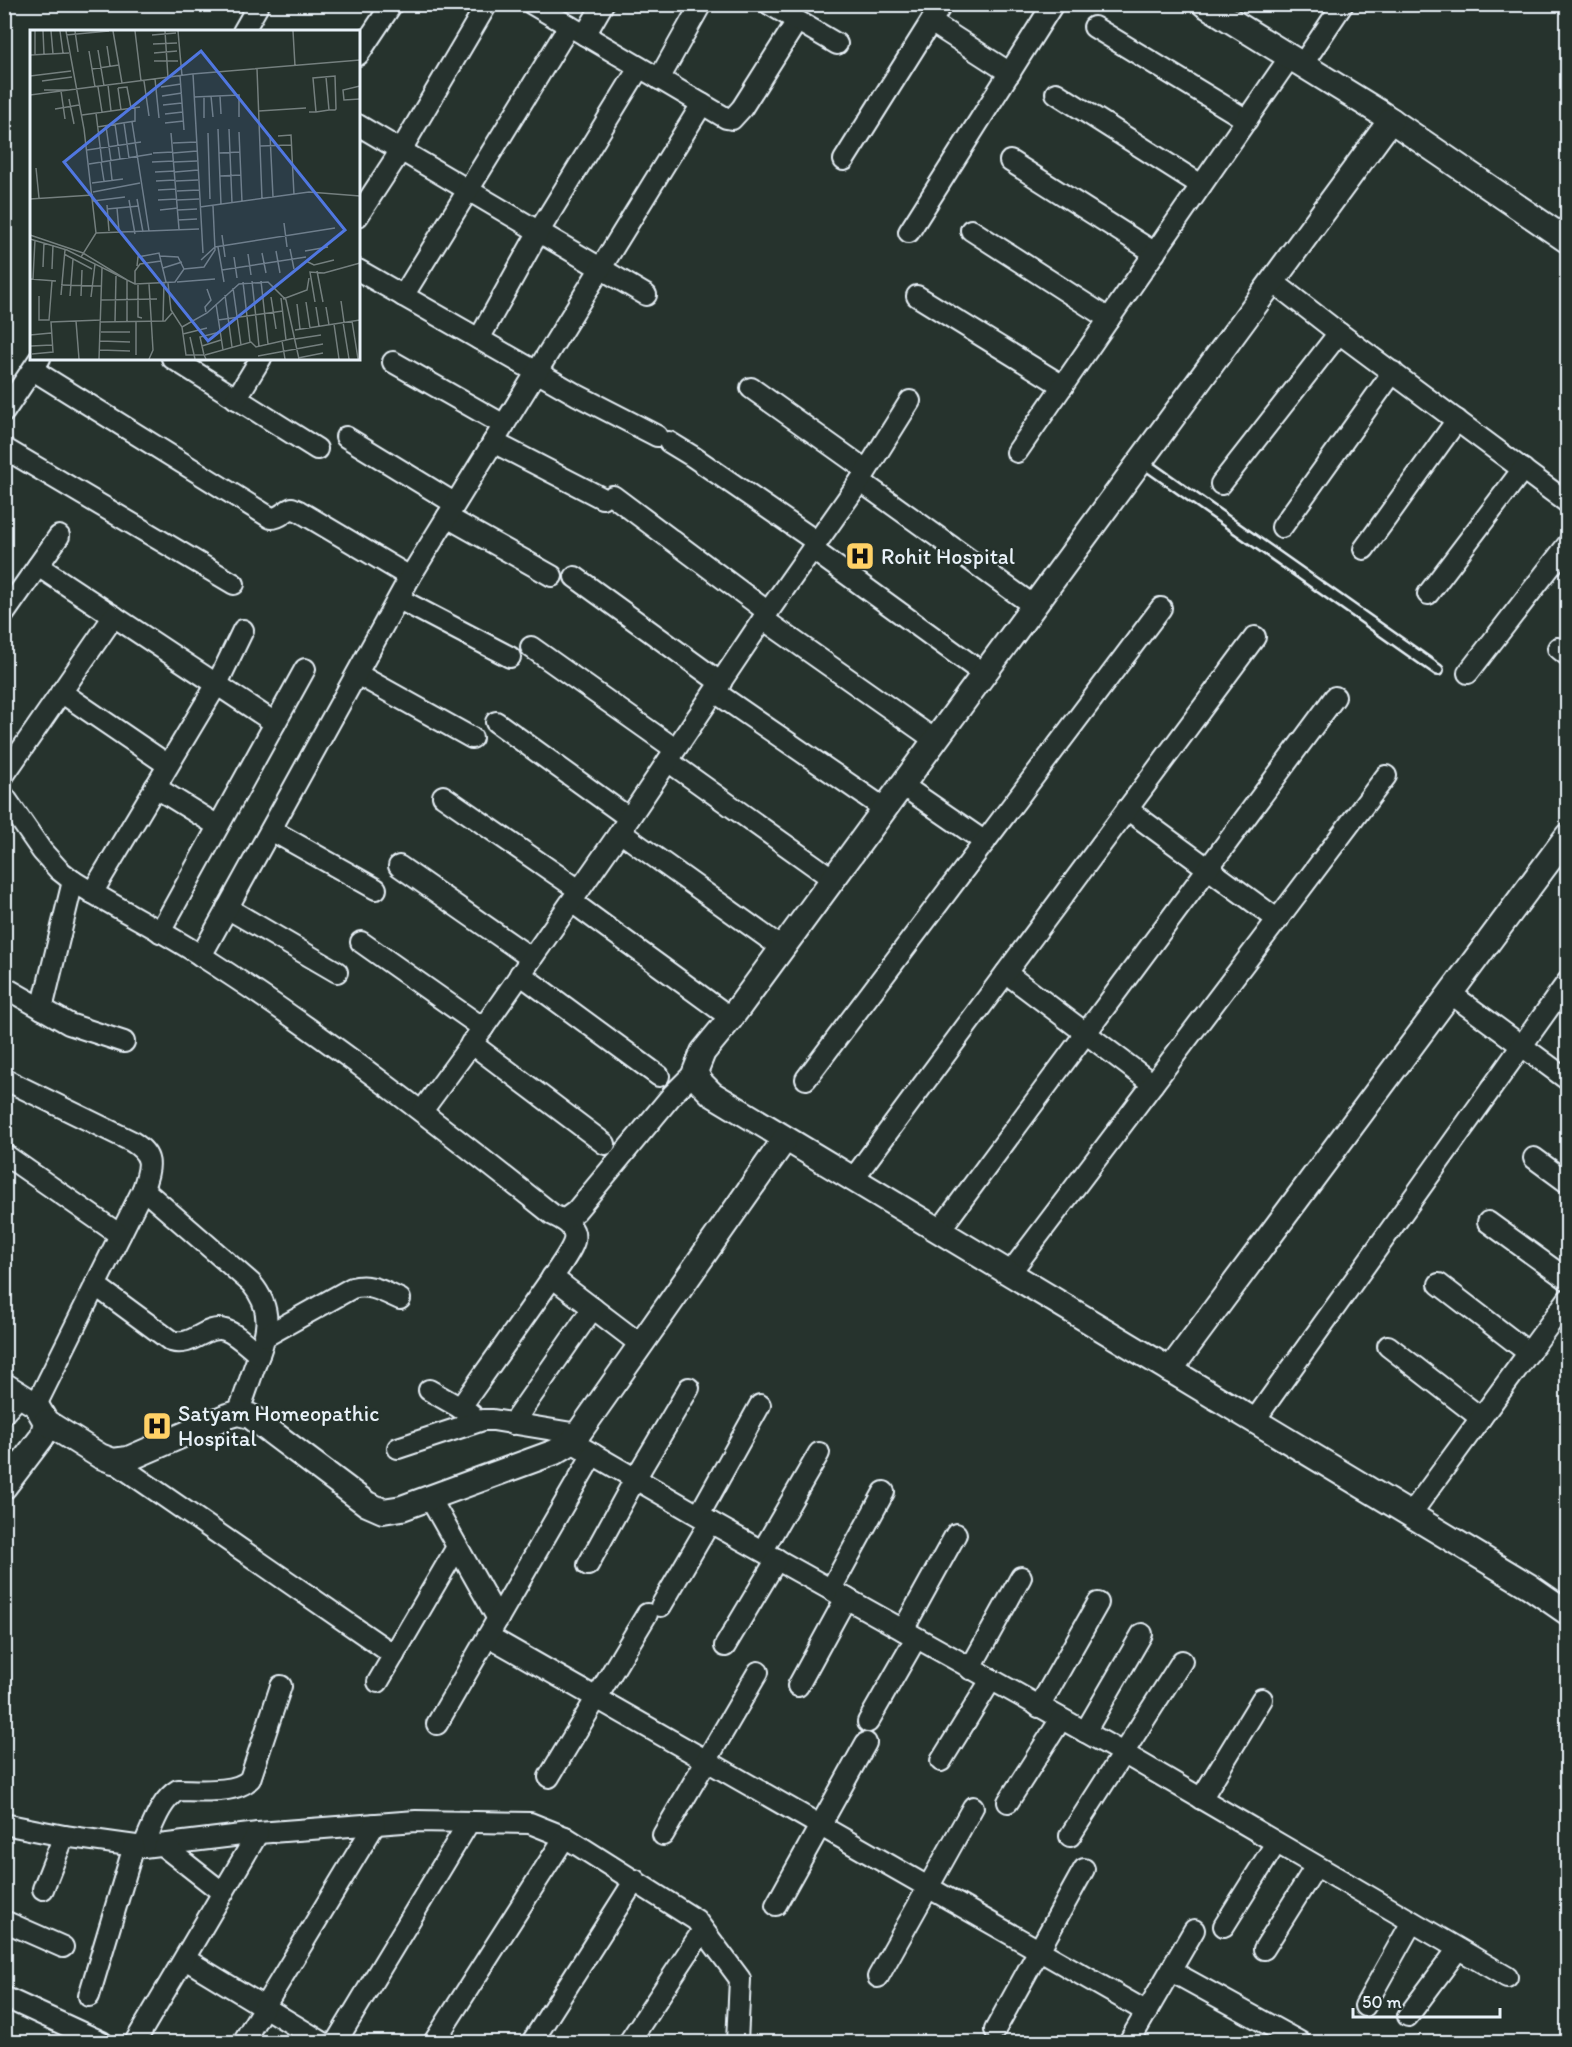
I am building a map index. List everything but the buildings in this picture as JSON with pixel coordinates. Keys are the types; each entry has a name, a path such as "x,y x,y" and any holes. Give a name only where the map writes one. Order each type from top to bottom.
{"street":[{"path":"244,30 260,4"},
{"path":"360,52 392,4"},
{"path":"360,213 401,150 487,4"},
{"path":"532,4 639,68 726,118 732,119 737,115 797,21"},
{"path":"403,296 469,190 577,31 603,4"},
{"path":"659,79 701,4"},
{"path":"844,160 942,4"},
{"path":"909,232 1053,4"},
{"path":"1204,4 1390,120 1568,241"},
{"path":"1017,452 1247,120 1342,4"},
{"path":"770,5 837,44"},
{"path":"931,22 1010,74"},
{"path":"1094,27 1247,120"},
{"path":"479,339 539,231 639,68"},
{"path":"1056,93 1202,185"},
{"path":"201,956 410,577 702,104"},
{"path":"565,1219 576,1211 695,1072 704,1052 1390,120"},
{"path":"360,126 646,295"},
{"path":"1010,161 1155,253"},
{"path":"971,230 1109,319"},
{"path":"360,271 537,372 692,456 984,674"},
{"path":"1272,281 1568,502"},
{"path":"917,296 1063,386"},
{"path":"1221,484 1339,333"},
{"path":"175,360 317,449"},
{"path":"236,399 260,360"},
{"path":"393,362 504,425"},
{"path":"4,412 12,385 37,364 271,518 292,508 410,577"},
{"path":"1282,527 1393,372"},
{"path":"751,388 1034,606"},
{"path":"422,1111 625,825 765,616 863,476 910,401"},
{"path":"1364,549 1457,420"},
{"path":"346,437 450,510 552,576"},
{"path":"493,442 607,497 935,740"},
{"path":"4,448 234,584"},
{"path":"1428,594 1523,469"},
{"path":"4,614 59,536"},
{"path":"1468,673 1568,544"},
{"path":"38,566 275,723"},
{"path":"575,577 718,687 885,809"},
{"path":"399,599 510,657"},
{"path":"806,1079 1161,608"},
{"path":"4,776 114,616"},
{"path":"92,893 217,684 243,630"},
{"path":"853,1179 1255,637"},
{"path":"531,647 833,879"},
{"path":"160,932 305,669"},
{"path":"357,674 472,738"},
{"path":"61,693 168,765"},
{"path":"939,1231 1335,697"},
{"path":"496,722 782,948"},
{"path":"1010,1274 1386,776"},
{"path":"902,785 986,842"},
{"path":"155,787 218,826"},
{"path":"4,796 42,851 59,870 73,881 201,956 299,1022 422,1111 553,1215 565,1219 574,1232 574,1239 552,1277 460,1408"},
{"path":"443,796 731,1018"},
{"path":"1128,809 1278,920"},
{"path":"271,830 376,890"},
{"path":"1170,1370 1568,835"},
{"path":"399,866 526,966 659,1076"},
{"path":"42,1009 73,881"},
{"path":"227,908 337,972"},
{"path":"361,942 605,1144"},
{"path":"1006,973 1153,1084"},
{"path":"1254,1421 1568,981"},
{"path":"4,987 86,1031 124,1042"},
{"path":"1450,993 1568,1080"},
{"path":"695,1072 712,1095 1529,1586 1568,1613"},
{"path":"4,1079 139,1146 150,1159 144,1189 95,1285 22,1404"},
{"path":"113,1461 128,1459 238,1413 250,1416 367,1504 383,1511 402,1508 555,1452 575,1438 785,1138"},
{"path":"4,1154 120,1234"},
{"path":"1534,1158 1568,1183"},
{"path":"144,1189 251,1283 265,1306 266,1336 238,1413"},
{"path":"1488,1222 1568,1280"},
{"path":"552,1277 640,1344"},
{"path":"1439,1284 1528,1353"},
{"path":"95,1285 171,1341 185,1342 214,1329 220,1329 228,1331 259,1355"},
{"path":"266,1336 352,1288 362,1285 370,1286 400,1299"},
{"path":"1410,1515 1568,1299"},
{"path":"512,1424 593,1308"},
{"path":"1388,1346 1481,1418"},
{"path":"588,1565 635,1479 689,1388"},
{"path":"429,1390 483,1420 575,1438 593,1454 635,1479 1123,1753 1507,1977"},
{"path":"22,1404 100,1456 113,1461 394,1655"},
{"path":"4,1488 42,1437 22,1404"},
{"path":"549,1777 596,1698 654,1610 705,1518 760,1405"},
{"path":"398,1448 483,1420"},
{"path":"725,1646 819,1453"},
{"path":"437,1724 593,1454"},
{"path":"798,1686 884,1492"},
{"path":"430,1498 498,1619"},
{"path":"868,1722 956,1534"},
{"path":"378,1683 457,1547"},
{"path":"970,1669 1021,1577"},
{"path":"1039,1707 1098,1603"},
{"path":"1085,1732 1142,1634"},
{"path":"488,1636 1147,2013"},
{"path":"1070,1836 1182,1661"},
{"path":"663,1835 758,1672"},
{"path":"941,1761 991,1680"},
{"path":"89,1996 163,1804 171,1794 178,1790 232,1788 245,1784 250,1779 281,1686"},
{"path":"1201,1799 1262,1699"},
{"path":"1008,1802 1061,1719"},
{"path":"776,1905 866,1743"},
{"path":"878,1977 973,1807"},
{"path":"4,1824 64,1836 148,1842 416,1821 530,1823 565,1837 696,1920 740,1979 737,2043"},
{"path":"336,2043 469,1822"},
{"path":"243,2043 375,1824"},
{"path":"135,2043 258,1833"},
{"path":"43,1889 64,1836"},
{"path":"434,2043 565,1837"},
{"path":"148,1842 223,1893"},
{"path":"1224,1926 1276,1843"},
{"path":"1264,1949 1316,1866"},
{"path":"995,2030 1084,1869"},
{"path":"532,2043 635,1880"},
{"path":"4,1922 63,1947"},
{"path":"1365,2006 1412,1922"},
{"path":"629,2043 703,1930"},
{"path":"1129,2043 1194,1930"},
{"path":"1408,2016 1458,1948"},
{"path":"185,1959 322,2043"},
{"path":"1171,1971 1300,2043"},
{"path":"4,1997 102,2043"}],"lane":[{"path":"1140,460 1438,670"}],"place":[{"name":"Rohit Hospital","path":"860,556"},
{"name":"Satyam Homeopathic Hospital","path":"157,1426"}]}
